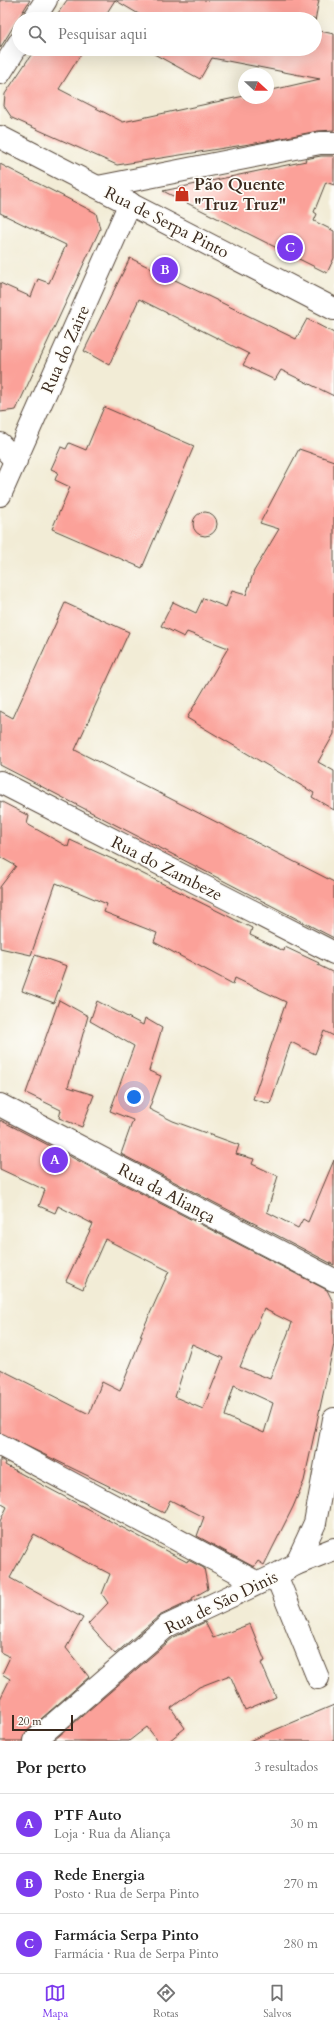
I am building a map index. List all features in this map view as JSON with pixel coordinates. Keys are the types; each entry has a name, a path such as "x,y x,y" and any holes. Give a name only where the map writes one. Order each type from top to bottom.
{"street":[{"path":"38,12 46,0"},
{"path":"0,73 12,54"},
{"name":"Rua de Serpa Pinto","path":"0,136 334,309"},
{"path":"98,187 320,144 334,143"},
{"name":"Rua do Zaire","path":"0,495 130,203"},
{"path":"0,444 16,461"},
{"name":"Rua do Zambeze","path":"0,782 334,953"},
{"name":"Rua da Aliança","path":"0,1105 334,1280"},
{"name":"Rua de São Dinis","path":"34,1741 167,1626 296,1564 315,1523 334,1419"},
{"path":"0,1445 267,1579 318,1678"},
{"path":"296,1564 334,1549"}],"building":[{"path":"0,0 30,0 22,12 12,12 12,29 0,48"},
{"path":"67,0 115,0 107,12 59,12"},
{"path":"115,0 319,0 317,12 135,12"},
{"path":"322,31 334,34 334,130 318,131 256,143 117,165 12,118 4,106 5,94 30,56 80,56 59,89 123,122 238,97 238,104 274,104 274,90 320,79 274,70 274,68 263,68 212,58 200,79 158,56 322,56"},
{"path":"321,156 334,156 334,185 326,182 314,212 317,214 314,221 334,231 334,258 327,273 163,191 306,161 305,159"},
{"path":"0,164 96,213 100,229 16,410 0,412 0,283 31,297 38,279 49,283 66,245 0,213"},
{"path":"130,258 296,339 307,319 334,333 334,396 281,370 275,380 243,365 249,354 139,299 109,365 84,351"},
{"path":"104,407 194,446 142,568 52,529 70,487 55,480 58,472 51,469 61,447 66,449 69,443 86,450"},
{"path":"299,449 334,461 334,734 318,762 334,771 334,810 312,797 314,793 187,718 228,648 187,632 184,637 161,626 173,602 196,613 203,598 226,607 232,591 246,595 254,571 279,529 260,523"},
{"path":"205,512 213,516 217,524 213,532 205,536 197,532 193,524 197,516"},
{"path":"65,603 129,632 75,750 334,882 334,938 0,765 0,711 13,718"},
{"path":"0,801 29,816 27,824 68,847 70,840 121,863 252,928 250,935 284,951 285,947 319,963 318,965 334,973 334,1036 324,1031 315,1054 291,1042 270,1104 253,1099 286,1002 235,978 233,984 154,942 157,933 104,912 107,904 56,883 31,955 0,948 0,887 16,866 0,857"},
{"path":"35,955 67,966 54,1003 22,991"},
{"path":"59,1000 88,1016 68,1087 94,1095 82,1127 59,1118 61,1110 26,1093"},
{"path":"97,1001 143,1025 145,1018 162,1028 149,1071 161,1076 149,1109 173,1121 239,1145 236,1154 254,1159 252,1164 278,1176 267,1212 298,1228 303,1219 308,1222 334,1160 334,1265 121,1154 133,1120 110,1111 134,1046 90,1021"},
{"path":"0,1120 327,1290 333,1302 334,1344 304,1481 293,1507 264,1565 258,1561 254,1567 197,1536 204,1517 170,1500 164,1513 0,1433 0,1369 89,1414 102,1382 120,1391 142,1336 140,1336 169,1271 105,1239 83,1289 66,1281 93,1224 58,1206 55,1213 39,1206 45,1190 0,1169","holes":["264,1309 292,1323 270,1379 240,1367","192,1344 223,1358 203,1409 175,1397","234,1385 273,1403 264,1433 225,1416"]},
{"path":"0,1459 6,1463 5,1465 187,1562 188,1560 204,1568 208,1589 192,1598 193,1600 159,1616 115,1654 88,1624 108,1603 102,1594 110,1574 34,1534 10,1578 83,1618 66,1648 89,1677 26,1732 22,1741 0,1741 0,1699 10,1679 2,1674 10,1657 0,1652 0,1521 7,1507 0,1503"},
{"path":"205,1622 213,1638 250,1624 265,1661 261,1663 276,1697 245,1710 230,1675 199,1687 171,1708 185,1728 169,1741 158,1741 147,1727 129,1741 53,1741 174,1637"},
{"path":"334,1705 334,1741 249,1741"}],"place":[{"name":"Pão Quente \"Truz Truz\"","path":"182,194"},
{"name":"Farmácia Serpa Pinto","path":"290,248"},
{"name":"Rede Energia","path":"165,270"},
{"name":"PTF Auto","path":"55,1160"}]}
